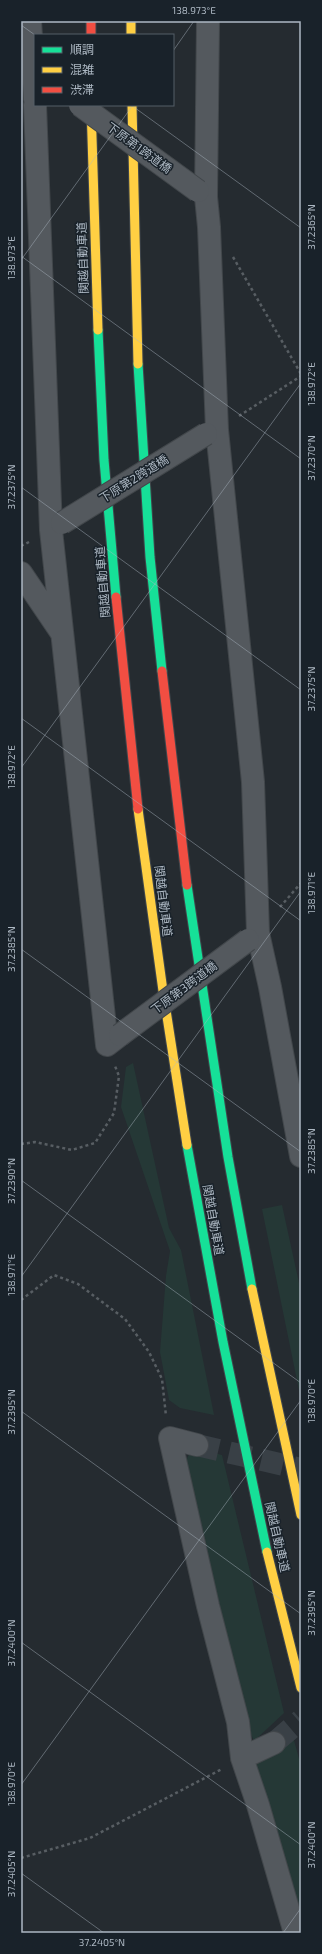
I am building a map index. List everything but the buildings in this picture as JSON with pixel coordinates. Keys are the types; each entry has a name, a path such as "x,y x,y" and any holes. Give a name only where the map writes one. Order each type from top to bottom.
{"highway":[{"path":"91,21 91,34"},
{"path":"131,21 131,34"},
{"name":"関越自動車道","path":"91,106 92,178 99,366 114,570 131,743 154,927 187,1143 223,1338 260,1520 301,1688"},
{"path":"132,106 138,371 150,557 170,752 191,917 228,1157 261,1335 301,1514"}],"street":[{"path":"30,21 34,71"},
{"path":"208,21 202,194 209,227 211,432 253,782 253,936 270,987 301,1156"},
{"path":"35,106 62,633 113,1040"},
{"name":"下原第1跨道橋","path":"81,106 202,194"},
{"name":"下原第2跨道橋","path":"56,527 211,432"},
{"path":"21,573 62,633"},
{"name":"下原第3跨道橋","path":"113,1040 253,936"},
{"path":"197,1446 170,1438 208,1606 238,1722 242,1758 258,1805 295,1933"},
{"path":"242,1758 274,1743"}],"path":[{"path":"211,432 301,375 232,255"},
{"path":"21,1144 35,1142 72,1150 95,1143 114,1113 119,1076 113,1040"},
{"path":"21,1300 54,1275 78,1284 125,1319 149,1352 162,1379 170,1438"},
{"path":"21,1858 90,1838 242,1758"}],"green space":[{"path":"133,1063 169,1228 181,1250 214,1415 180,1408 169,1400 160,1352 166,1276 170,1251 121,1107 126,1067"},
{"path":"282,1205 301,1292 301,1400 262,1209"},
{"path":"197,1449 222,1455 284,1713 254,1741 240,1710 184,1465 189,1454"},
{"path":"292,1733 301,1766 301,1933 254,1764"}],"tunnel":[{"path":"197,1445 301,1469"},
{"path":"274,1743 301,1720"}],"traffic: fast":[{"path":"98,330 104,460 116,597"},
{"path":"138,364 150,557 162,671"},
{"path":"187,885 228,1157 252,1289"},
{"path":"187,1145 223,1342 267,1552"}],"traffic: slow":[{"path":"131,21 131,34"},
{"path":"91,106 98,330"},
{"path":"132,106 138,364"},
{"path":"138,809 163,991 187,1145"},
{"path":"252,1289 301,1515"},
{"path":"267,1552 301,1688"}],"traffic: jam":[{"path":"91,21 91,34"},
{"path":"116,597 138,809"},
{"path":"162,671 187,885"}]}
